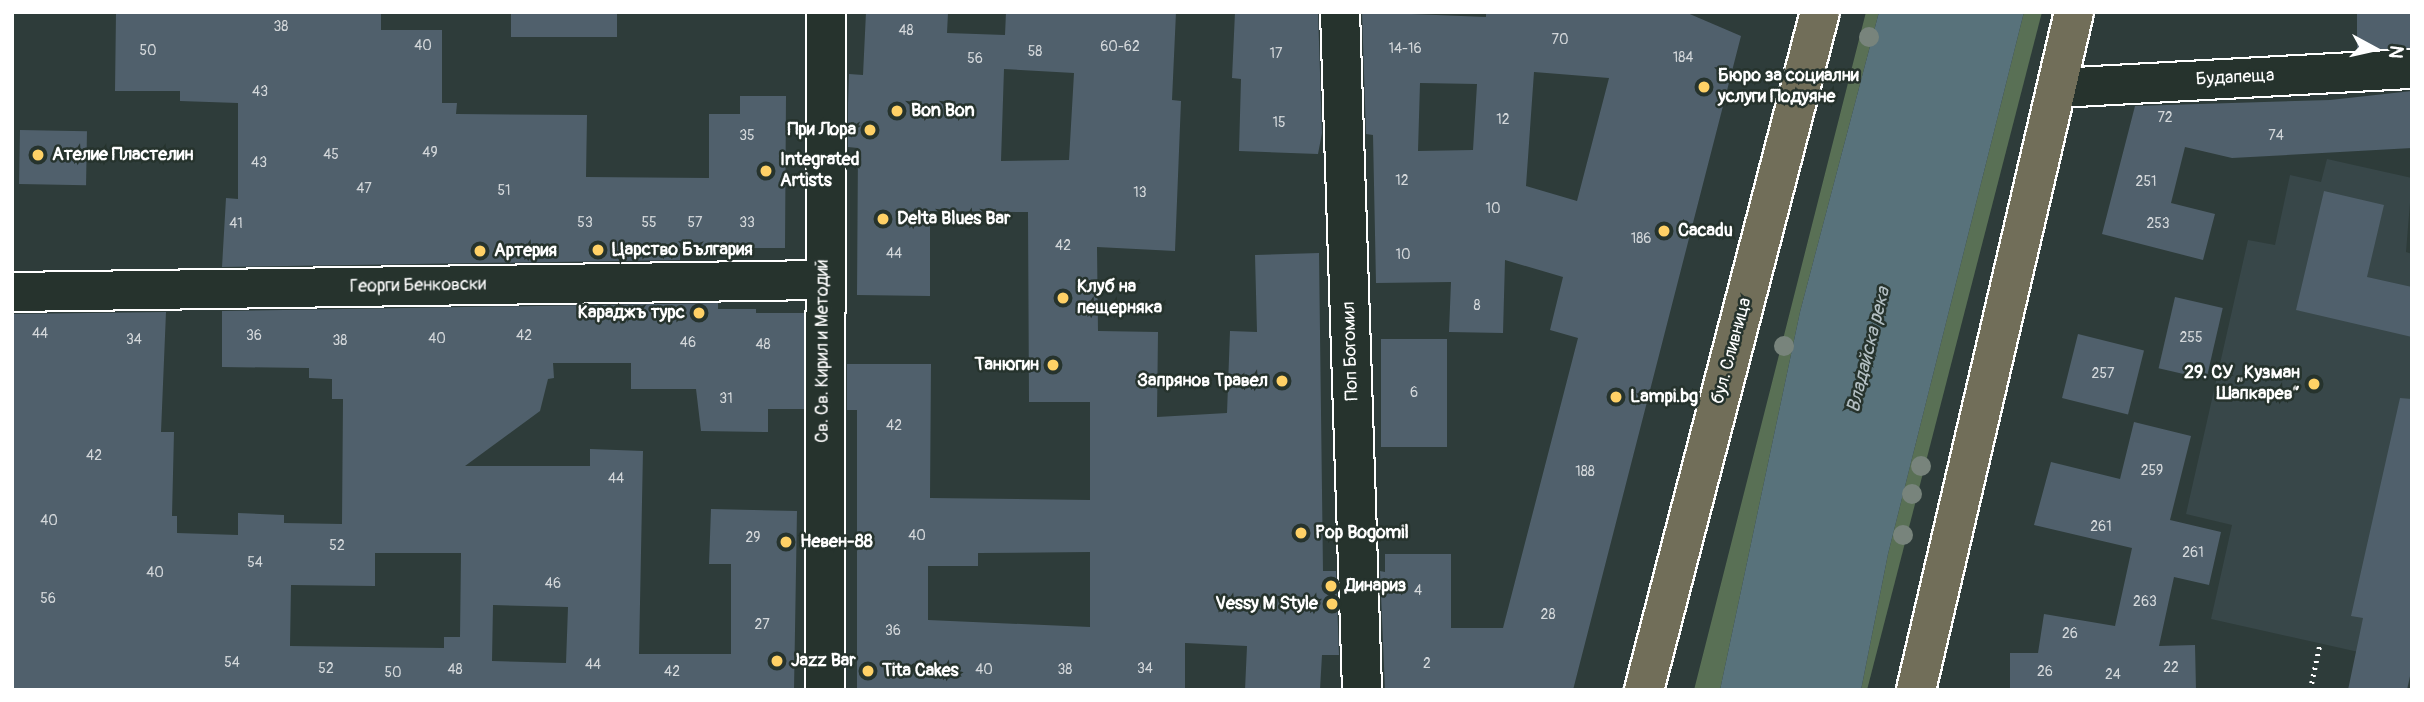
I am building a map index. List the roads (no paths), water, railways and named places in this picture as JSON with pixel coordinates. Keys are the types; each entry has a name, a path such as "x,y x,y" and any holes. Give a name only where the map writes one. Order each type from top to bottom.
{"main road":[{"name":"бул. Сливница","path":"1644,690 1820,12"},
{"path":"1916,690 2074,12"},
{"path":"2058,88 2093,12"}],"street":[{"name":"Св. Св. Кирил и Методий","path":"824,690 823,280 826,12"},
{"name":"Поп Богомил","path":"1340,12 1362,690"},
{"name":"Будапеща","path":"2058,88 2412,69"},
{"name":"Георги Бенковски","path":"12,292 823,280"}],"water":[{"name":"Владайска река","path":"1879,12 2024,12 1888,554 1861,690 1720,690 1800,312"}],"place":[{"name":"Бюро за социални услуги Подуяне","path":"1704,87"},
{"name":"Bon Bon","path":"897,111"},
{"name":"При Лора","path":"870,130"},
{"name":"Ателие Пластелин","path":"38,155"},
{"name":"Integrated Artists","path":"766,171"},
{"name":"Delta Blues Bar","path":"883,219"},
{"name":"Cacadu","path":"1664,231"},
{"name":"Царство България","path":"598,250"},
{"name":"Артерия","path":"480,251"},
{"name":"Клуб на пещерняка","path":"1063,298"},
{"name":"Караджъ турс","path":"699,313"},
{"name":"Танюгин","path":"1053,365"},
{"name":"Запрянов Травел","path":"1282,381"},
{"name":"29. СУ „Кузман Шапкарев“","path":"2314,384"},
{"name":"Lampi.bg","path":"1616,397"},
{"name":"Pop Bogomil","path":"1301,533"},
{"name":"Невен-88","path":"786,542"},
{"name":"Динариз","path":"1331,586"},
{"name":"Vessy M Style","path":"1332,604"},
{"name":"Jazz Bar","path":"777,661"},
{"name":"Tita Cakes","path":"868,671"}]}
